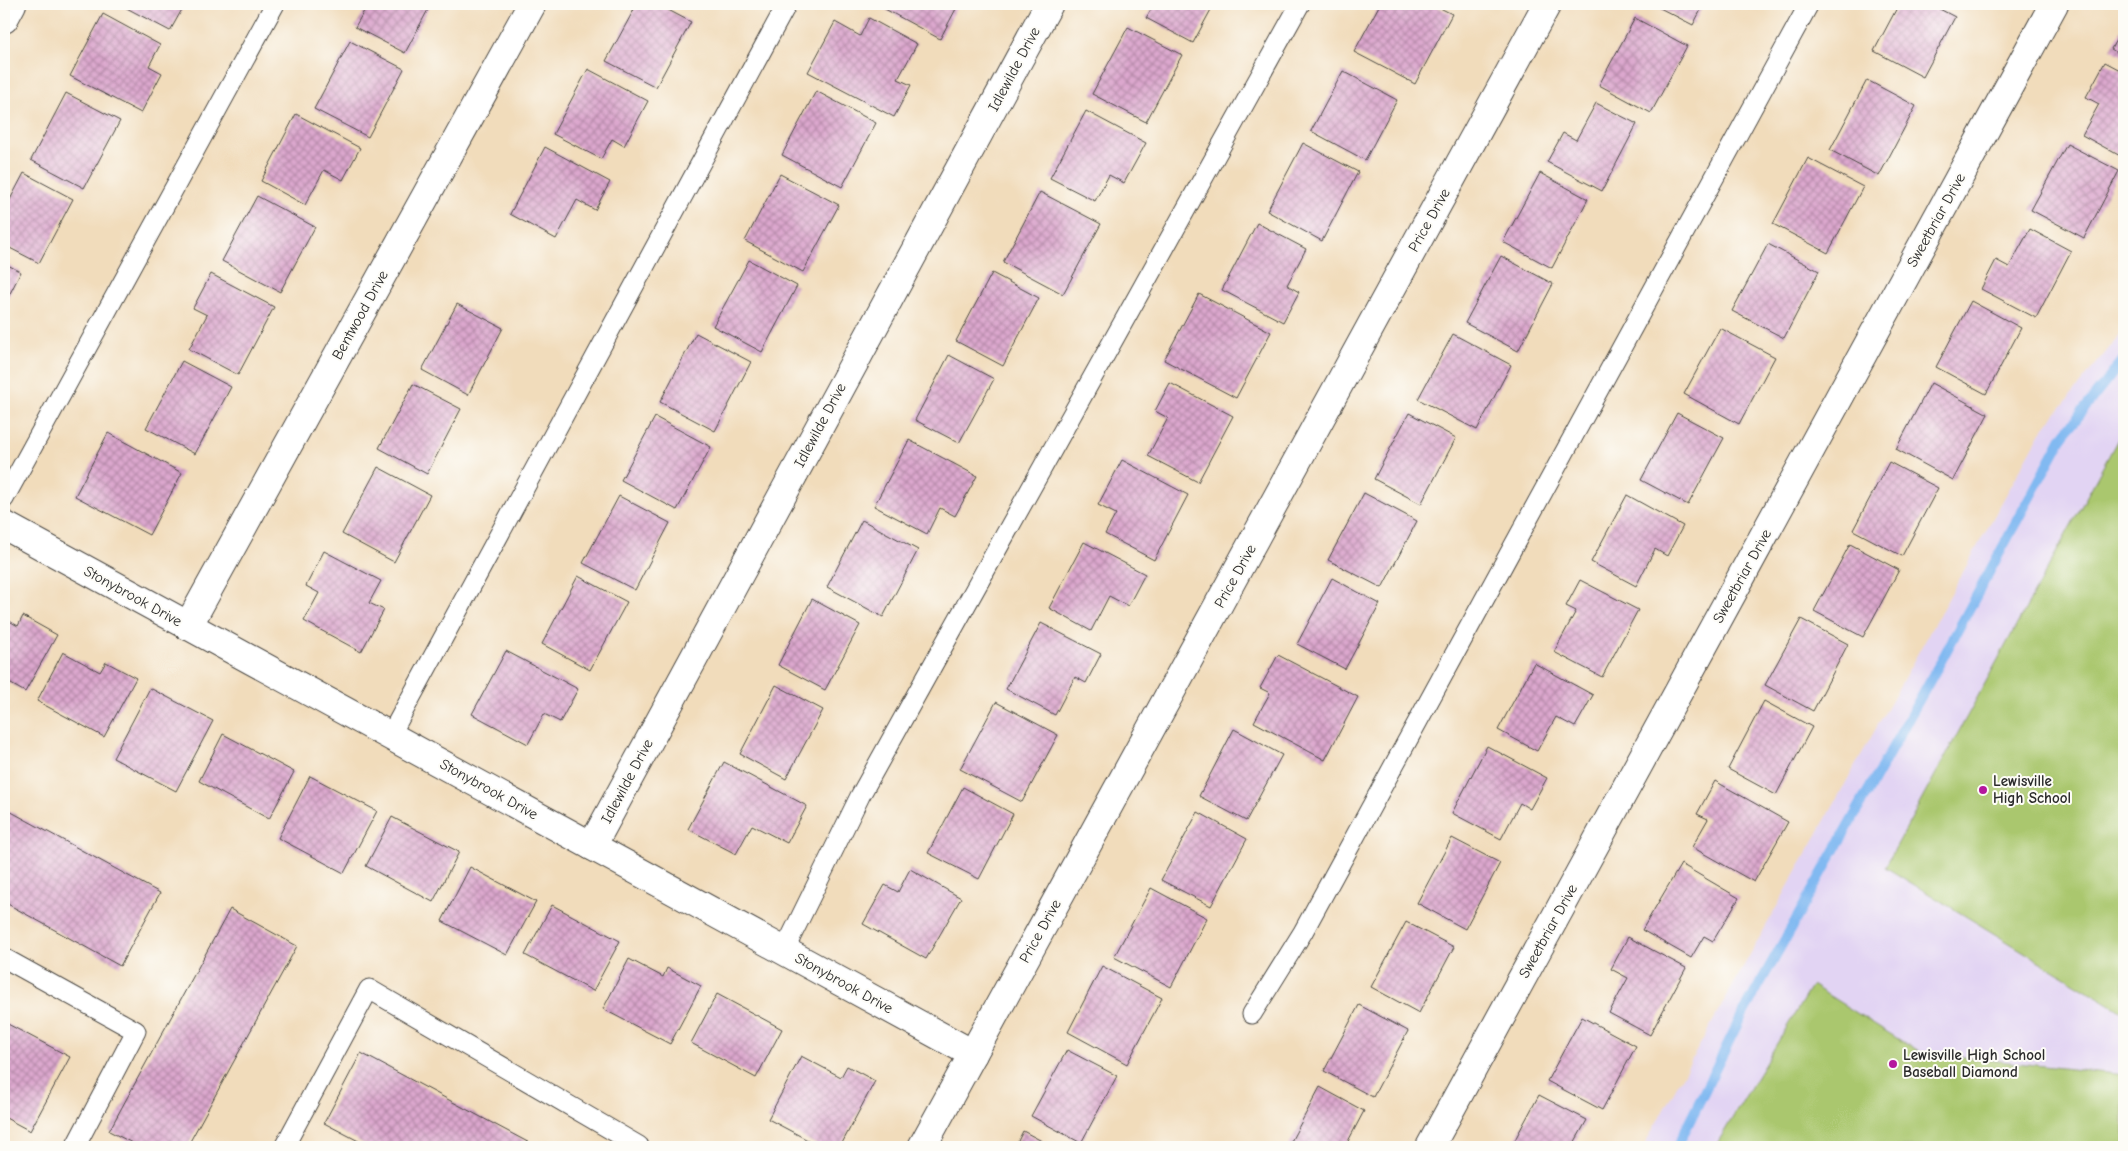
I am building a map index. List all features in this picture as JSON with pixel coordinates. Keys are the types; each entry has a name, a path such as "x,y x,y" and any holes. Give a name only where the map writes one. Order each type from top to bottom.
{"street":[{"path":"4,19 12,4"},
{"name":"Bentwood Drive","path":"188,626 532,4"},
{"name":"Idlewilde Drive","path":"592,846 1049,4"},
{"name":"Price Drive","path":"922,1147 1548,4"},
{"name":"Sweetbriar Drive","path":"1430,1147 2054,4"},
{"name":"Stonybrook Drive","path":"4,525 973,1054"}],"lane":[{"path":"4,498 275,4"},
{"path":"390,736 787,4"},
{"path":"784,951 860,796 1300,4"},
{"path":"1252,1014 1303,932 1809,4"},
{"path":"4,958 136,1031 76,1147"},
{"path":"284,1147 369,989 638,1147"}],"shaded area":[{"name":"Lewisville High School","path":"2124,330 2124,1147 1643,1147 2041,432"}],"green space":[{"path":"2124,428 2124,1013 1885,867"},
{"name":"Lewisville High School Baseball Diamond","path":"1812,985 1919,1052 2124,1075 2124,1147 1715,1147"}],"building":[{"path":"119,4 185,4 170,31"},
{"path":"368,4 431,4 405,53 355,27"},
{"path":"637,4 657,4 691,22 656,87 606,61"},
{"path":"885,4 951,4 957,7 940,39 883,8"},
{"path":"1154,4 1214,4 1193,43 1146,18"},
{"path":"1380,4 1432,4 1452,14 1415,84 1354,52"},
{"path":"1652,4 1704,4 1693,25"},
{"path":"1899,4 1930,4 1955,17 1923,77 1874,51"},
{"path":"103,14 160,45 149,66 162,73 141,113 70,76"},
{"path":"869,18 917,44 898,79 911,85 894,117 808,72 835,22 860,36"},
{"path":"1635,18 1687,46 1651,113 1599,85"},
{"path":"2124,25 2124,57 2111,49"},
{"path":"1128,27 1182,55 1146,122 1092,94"},
{"path":"350,41 404,69 368,137 314,109"},
{"path":"2105,62 2124,72 2124,158 2082,135 2099,104 2086,97"},
{"path":"588,69 648,101 624,146 612,139 601,159 553,134"},
{"path":"1343,71 1397,100 1365,160 1311,131"},
{"path":"1867,80 1916,106 1879,176 1830,150"},
{"path":"816,91 876,123 842,187 782,155"},
{"path":"66,93 120,121 84,188 31,160"},
{"path":"1596,103 1637,124 1602,191 1547,162 1563,133 1576,140"},
{"path":"1086,111 1146,143 1124,183 1109,175 1095,201 1050,178"},
{"path":"296,114 360,148 343,180 324,170 305,205 261,181"},
{"path":"1303,143 1358,172 1322,241 1267,211"},
{"path":"2067,144 2119,171 2084,238 2031,210"},
{"path":"545,147 610,182 595,210 577,200 556,239 510,214"},
{"path":"1808,158 1863,187 1828,253 1773,224"},
{"path":"24,173 73,199 39,263 4,245 4,211"},
{"path":"1540,173 1588,199 1552,268 1503,242"},
{"path":"780,174 839,205 803,272 745,241"},
{"path":"1040,192 1101,224 1063,294 1003,262"},
{"path":"257,196 315,227 280,292 222,261"},
{"path":"1257,223 1306,249 1287,285 1299,292 1283,322 1222,290"},
{"path":"2030,229 2071,251 2036,318 1981,289 1996,260 2009,267"},
{"path":"1768,244 1819,271 1784,338 1732,311"},
{"path":"1501,256 1553,284 1518,351 1465,323"},
{"path":"749,260 797,286 762,352 713,326"},
{"path":"4,263 21,272 4,305"},
{"path":"992,273 1039,298 1003,366 956,341"},
{"path":"211,274 274,307 238,375 189,349 207,315 193,308"},
{"path":"1199,294 1271,332 1236,398 1164,360"},
{"path":"1971,301 2021,328 1986,394 1936,367"},
{"path":"457,304 503,328 468,395 422,370"},
{"path":"1720,328 1775,357 1739,424 1684,394"},
{"path":"696,333 751,362 715,431 660,402"},
{"path":"1453,334 1511,365 1477,430 1418,399"},
{"path":"949,355 994,379 959,443 915,420"},
{"path":"182,361 231,387 195,454 146,428"},
{"path":"1170,383 1233,416 1198,482 1148,456 1168,418 1155,411"},
{"path":"1931,383 1988,414 1953,480 1896,449"},
{"path":"413,384 461,409 427,474 379,448"},
{"path":"1409,413 1456,438 1421,504 1374,479"},
{"path":"1677,413 1724,438 1688,505 1641,480"},
{"path":"655,417 711,447 677,510 621,480"},
{"path":"108,433 182,473 149,535 75,496"},
{"path":"909,440 977,476 955,516 940,508 927,534 874,506"},
{"path":"1122,460 1188,495 1154,560 1105,534 1116,514 1098,505"},
{"path":"1889,462 1938,488 1902,556 1853,530"},
{"path":"378,467 430,495 394,562 342,534"},
{"path":"1364,493 1417,521 1382,588 1328,560"},
{"path":"1627,495 1683,526 1667,556 1655,549 1636,586 1591,562"},
{"path":"619,496 670,523 635,590 583,563"},
{"path":"862,520 918,550 883,617 827,587"},
{"path":"1084,542 1145,574 1128,606 1109,596 1091,631 1049,608"},
{"path":"1850,544 1899,570 1863,637 1814,611"},
{"path":"324,551 381,581 369,603 384,610 361,652 304,621 319,593 306,586"},
{"path":"578,576 627,602 590,670 542,644"},
{"path":"1332,578 1380,604 1345,669 1297,644"},
{"path":"1580,580 1638,610 1602,677 1554,652 1576,611 1566,606"},
{"path":"812,599 860,625 825,690 778,665"},
{"path":"23,616 57,635 25,692 4,680 4,618 18,626"},
{"path":"1801,619 1848,644 1813,711 1765,685"},
{"path":"1041,623 1101,654 1086,683 1075,677 1055,715 1006,689"},
{"path":"506,651 578,689 560,722 544,714 528,744 472,714"},
{"path":"63,652 100,672 106,662 136,678 104,737 37,701"},
{"path":"1278,655 1358,697 1325,760 1254,722 1270,693 1260,688"},
{"path":"1534,663 1593,695 1575,727 1556,717 1537,751 1498,730"},
{"path":"776,685 823,710 786,779 740,754"},
{"path":"150,688 213,721 176,791 113,758"},
{"path":"1764,701 1812,727 1776,795 1728,769"},
{"path":"996,702 1058,735 1022,802 960,769"},
{"path":"1234,729 1282,755 1246,821 1199,796"},
{"path":"223,734 294,772 269,819 199,781"},
{"path":"1487,746 1547,778 1530,809 1520,803 1501,839 1452,813"},
{"path":"724,762 807,806 787,843 752,825 736,854 688,829"},
{"path":"310,776 377,811 344,873 278,838"},
{"path":"1715,781 1788,822 1754,882 1692,847 1708,819 1697,814"},
{"path":"963,787 1013,814 979,879 928,853"},
{"path":"4,808 160,893 120,966 4,902"},
{"path":"1198,812 1247,839 1211,906 1161,880"},
{"path":"392,817 459,852 433,902 366,866"},
{"path":"1452,838 1500,863 1465,929 1417,903"},
{"path":"1681,864 1739,898 1713,941 1704,936 1691,958 1642,930"},
{"path":"470,867 536,902 507,955 442,921"},
{"path":"910,869 961,898 926,959 863,924 885,885 898,892"},
{"path":"1151,888 1207,918 1171,987 1114,957"},
{"path":"552,905 620,941 593,991 525,955"},
{"path":"230,909 297,946 187,1147 140,1147 109,1131"},
{"path":"1406,922 1454,947 1419,1013 1371,987"},
{"path":"1628,937 1686,968 1650,1035 1609,1013 1628,978 1611,969"},
{"path":"629,959 663,977 667,968 701,986 670,1044 603,1009"},
{"path":"1102,966 1162,998 1127,1064 1068,1032"},
{"path":"717,994 782,1029 756,1078 691,1043"},
{"path":"1359,1005 1408,1031 1373,1097 1324,1071"},
{"path":"1582,1017 1636,1046 1602,1110 1547,1081"},
{"path":"4,1022 70,1057 30,1131 4,1117"},
{"path":"1067,1050 1117,1076 1081,1143 1031,1116"},
{"path":"361,1053 537,1147 370,1147 324,1123"},
{"path":"801,1056 841,1077 847,1066 875,1081 840,1147 821,1147 768,1119"},
{"path":"1320,1087 1364,1111 1345,1147 1288,1147"},
{"path":"1539,1095 1587,1120 1572,1147 1511,1147"},
{"path":"1023,1131 1053,1147 1015,1147"}],"waterway":[{"path":"1677,1147 1739,1021 1941,661 2063,436 2124,359"}],"place":[{"name":"Lewisville High School","path":"1983,790"},
{"name":"Lewisville High School Baseball Diamond","path":"1893,1064"}]}
